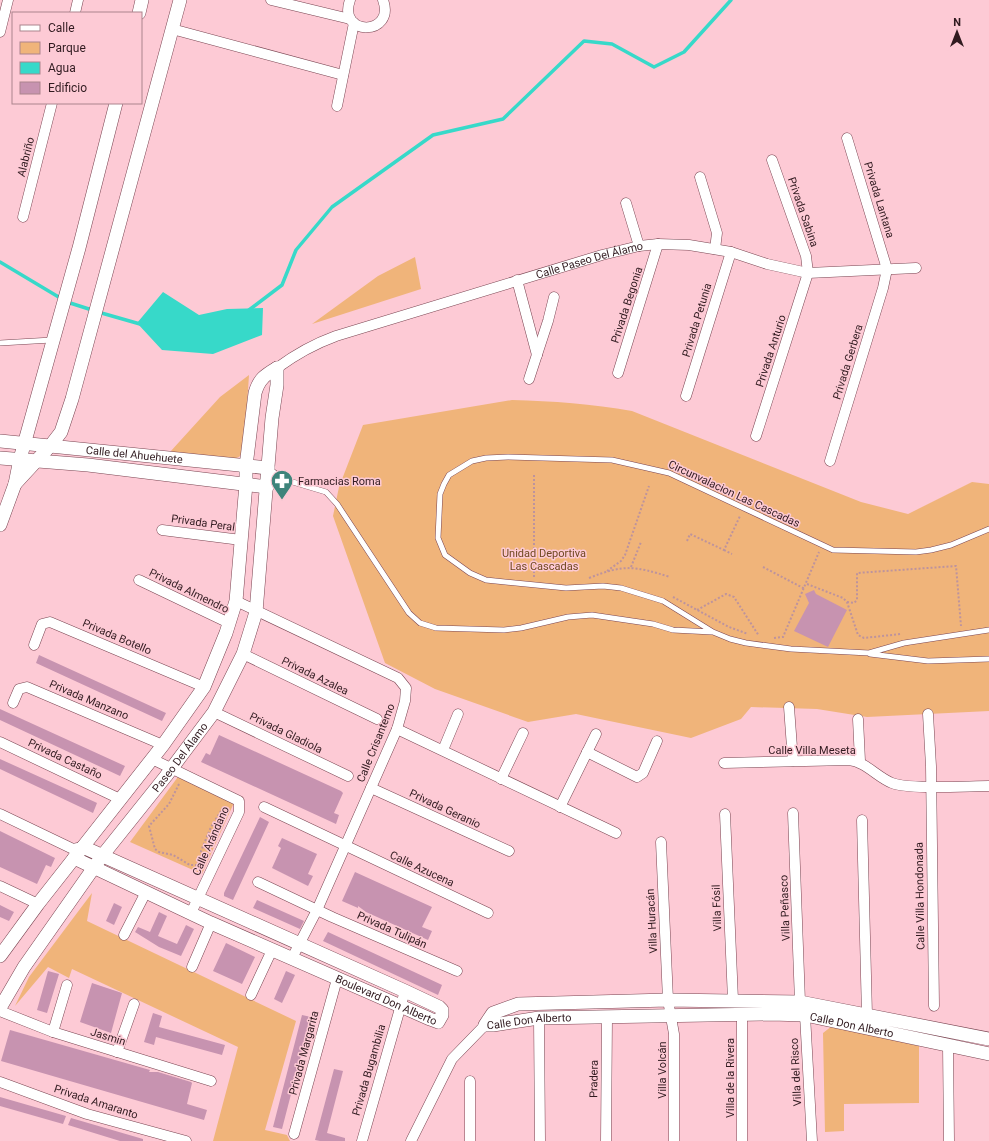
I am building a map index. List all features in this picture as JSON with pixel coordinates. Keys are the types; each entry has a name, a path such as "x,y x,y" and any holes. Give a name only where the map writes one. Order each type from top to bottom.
{"street":[{"path":"0,32 8,0"},
{"path":"75,12 78,0"},
{"path":"139,12 142,0"},
{"path":"16,484 61,432 72,400 180,0"},
{"path":"271,0 352,21 366,28 379,24 385,12 383,0"},
{"path":"337,106 352,21 348,12 350,0"},
{"path":"172,28 343,75"},
{"name":"Alabriño","path":"23,217 52,104"},
{"path":"0,525 16,484 20,460 116,104"},
{"name":"Privada Lantana","path":"848,138 887,269"},
{"name":"Privada Sabina","path":"772,160 806,256 808,272"},
{"path":"700,177 716,233 715,249"},
{"path":"626,203 639,246"},
{"name":"Calle Paseo Del Álamo","path":"246,466 252,411 258,382 262,376 277,368 301,351 336,336 517,280 602,255 639,246 658,244 689,245 715,249 731,252 767,264 808,272 916,268"},
{"name":"Privada Begonia","path":"618,373 658,244"},
{"name":"Privada Petunia","path":"686,396 731,252"},
{"name":"Privada Gerbera","path":"830,461 884,288 887,269"},
{"name":"Privada Anturio","path":"756,436 808,272"},
{"path":"517,280 537,354"},
{"path":"529,379 554,297"},
{"path":"268,468 277,385 277,368"},
{"name":"Calle del Ahuehuete","path":"0,441 51,445 126,455 268,468"},
{"name":"Calle del Ahuehuete","path":"0,458 36,460 267,486"},
{"name":"Paseo Del Álamo","path":"0,956 77,851 163,745 204,687 236,601 246,484 246,466"},
{"name":"Paseo Del Álamo","path":"0,1010 24,967 93,868 169,773 214,712 243,654 256,612 268,468"},
{"name":"Privada Peral","path":"162,530 241,540"},
{"name":"Privada Almendro","path":"139,580 229,623"},
{"name":"Calle Crisantemo","path":"236,601 256,612 398,678 406,688 405,701 397,729 317,910 292,958"},
{"name":"Privada Botello","path":"34,645 42,624 50,622 204,687"},
{"name":"Privada Azalea","path":"243,654 377,719"},
{"name":"Privada Manzano","path":"13,703 19,690 27,687 163,745"},
{"path":"789,707 794,761"},
{"name":"Privada Gladiola","path":"214,712 348,776"},
{"path":"443,750 458,714"},
{"name":"Calle Villa Hondonada","path":"928,714 934,1006"},
{"path":"858,719 860,761"},
{"path":"397,729 616,833"},
{"path":"501,779 523,733"},
{"path":"560,807 596,734"},
{"path":"587,752 637,777 640,776 657,741"},
{"name":"Privada Castaño","path":"0,742 120,798"},
{"name":"Calle Arándano","path":"152,759 169,773 239,801 239,812 191,913"},
{"name":"Calle Villa Meseta","path":"724,763 860,761 873,772 893,784 930,786 989,786"},
{"name":"Privada Geranio","path":"371,788 509,852"},
{"name":"Calle Azucena","path":"264,807 488,913"},
{"name":"Villa Peñasco","path":"793,813 800,1002"},
{"path":"0,814 77,851"},
{"name":"Villa Fósil","path":"725,814 733,1000"},
{"path":"862,820 867,1015"},
{"name":"Villa Huracán","path":"660,842 668,1000"},
{"name":"Boulevard Don Alberto","path":"77,851 102,856 300,943 439,1007 442,1010 442,1015 438,1022 434,1021 211,923 93,868 77,851"},
{"name":"Privada Tulipán","path":"258,882 457,972"},
{"path":"0,886 38,904"},
{"path":"124,935 146,892"},
{"path":"192,967 211,923"},
{"path":"251,995 272,950"},
{"name":"Privada Margarita","path":"294,1134 337,979"},
{"path":"54,1032 67,985"},
{"name":"Privada Bugambilia","path":"362,1141 405,991"},
{"name":"Calle Don Alberto","path":"485,1025 493,1013 518,1004 668,1000 733,1000 800,1002 989,1039"},
{"name":"Villa Volcán","path":"668,1000 674,1034 674,1141"},
{"name":"Villa del Risco","path":"800,1002 805,1015 812,1141"},
{"path":"117,1052 134,1004"},
{"name":"Jasmín","path":"0,1010 54,1032 211,1081"},
{"name":"Villa de la Rivera","path":"742,1015 742,1141"},
{"name":"Calle Don Alberto","path":"485,1025 539,1018 805,1015 989,1054"},
{"name":"Pradera","path":"606,1141 607,1017"},
{"path":"539,1018 540,1141"},
{"path":"411,1141 452,1060 485,1025"},
{"path":"948,1045 949,1141"},
{"path":"470,1080 470,1141"},
{"name":"Privada Amaranto","path":"0,1082 87,1114 186,1141"}],"lane":[{"path":"0,342 53,340"},
{"name":"Circunvalacion Las Cascadas","path":"989,529 951,545 916,552 855,552 833,550 669,472 612,460 508,457 486,458 472,461 450,475 440,494 438,526 438,538 445,555 470,573 486,580 566,588 603,586 642,594 677,608 713,632 730,639 746,643 791,649 869,653 904,642 989,630"},
{"path":"268,468 286,480 326,492 337,504 409,613 420,623 436,628 504,630 521,628 568,617 592,615 653,624 673,630 713,632"},
{"path":"267,486 286,480"},
{"path":"869,653 928,661 989,659"}],"path":[{"path":"534,475 534,585"},
{"path":"606,572 621,561 625,555 650,486"},
{"path":"724,550 743,508"},
{"path":"687,541 690,534 732,554"},
{"path":"631,567 641,542"},
{"path":"772,638 783,637 805,589 822,546"},
{"path":"847,602 854,603 856,600 857,573 956,566 961,628"},
{"path":"592,580 584,579 606,572 631,567 670,577"},
{"path":"763,567 805,589"},
{"path":"534,576 541,576"},
{"path":"807,584 843,598 847,602 858,635 864,638 909,634"},
{"path":"697,610 726,594 731,595 734,597 759,636"},
{"path":"669,595 729,627 766,637"},
{"path":"169,773 180,785"},
{"path":"184,783 174,791 173,797 169,804 150,822 149,826 154,849 159,852 172,855 190,865 197,865 202,855 201,852 209,831 223,809 224,802"}],"green space":[{"path":"415,257 421,289 312,324 378,276"},
{"path":"249,375 244,451 239,457 233,459 170,452 220,397"},
{"name":"Unidad Deportiva Las Cascadas","path":"512,400 572,403 632,411 861,502 908,514 972,482 989,484 989,711 867,717 817,709 751,707 741,719 691,738 576,714 528,722 435,689 385,663 333,516 339,487 363,425"},
{"path":"183,770 237,796 202,874 130,842"},
{"path":"92,893 87,921 296,1021 265,1130 287,1135 290,1141 213,1141 238,1047 72,969 69,978 48,967 15,1006 29,977"},
{"path":"832,1026 919,1046 919,1103 844,1104 844,1131 825,1132 823,1033"}],"water":[{"path":"163,292 199,315 227,309 263,308 262,335 213,354 162,350 137,323"}],"building":[{"path":"814,590 816,594 847,610 828,647 794,631 809,603 805,594"},
{"path":"39,655 166,713 162,721 36,663"},
{"path":"0,709 125,766 120,776 0,720"},
{"path":"219,735 341,791 343,793 334,813 339,815 336,824 201,762 206,753 210,755"},
{"path":"0,759 97,803 93,813 0,769"},
{"path":"260,817 269,822 233,900 224,896 224,893"},
{"path":"0,831 55,858 51,867 46,865 37,884 0,867"},
{"path":"282,838 317,854 308,874 313,876 308,886 272,868 281,848 278,846"},
{"path":"355,872 432,907 422,927 432,931 428,940 366,912 358,906 358,908 342,901"},
{"path":"257,900 304,921 300,929 253,908"},
{"path":"114,903 122,907 114,925 106,921"},
{"path":"0,905 14,912 9,921 0,917"},
{"path":"159,912 167,916 158,936 177,944 186,925 194,929 181,956 159,947 135,932 138,927 150,932"},
{"path":"328,932 442,985 438,995 323,941"},
{"path":"226,943 255,957 242,984 213,971"},
{"path":"48,971 59,974 47,1013 37,1010"},
{"path":"286,971 295,975 282,1003 274,999"},
{"path":"92,983 122,993 111,1033 80,1022"},
{"path":"153,1013 162,1016 159,1027 225,1045 222,1055 156,1037 154,1045 144,1042"},
{"path":"302,1015 311,1017 282,1129 273,1127"},
{"path":"10,1030 150,1070 149,1072 158,1072 191,1082 187,1104 207,1110 204,1120 1,1061"},
{"path":"334,1069 343,1071 327,1133 345,1138 345,1141 315,1140"},
{"path":"0,1097 66,1116 63,1124 0,1106"},
{"path":"71,1118 143,1139 143,1141 120,1141 68,1125"}],"waterway":[{"path":"249,310 282,285 296,250 332,207 433,135 503,119 584,41 612,44 654,67 684,52 731,0"},
{"path":"0,262 67,302 92,310"},
{"path":"98,312 140,324"}],"place":[{"name":"Farmacias Roma","path":"282,500"}]}
